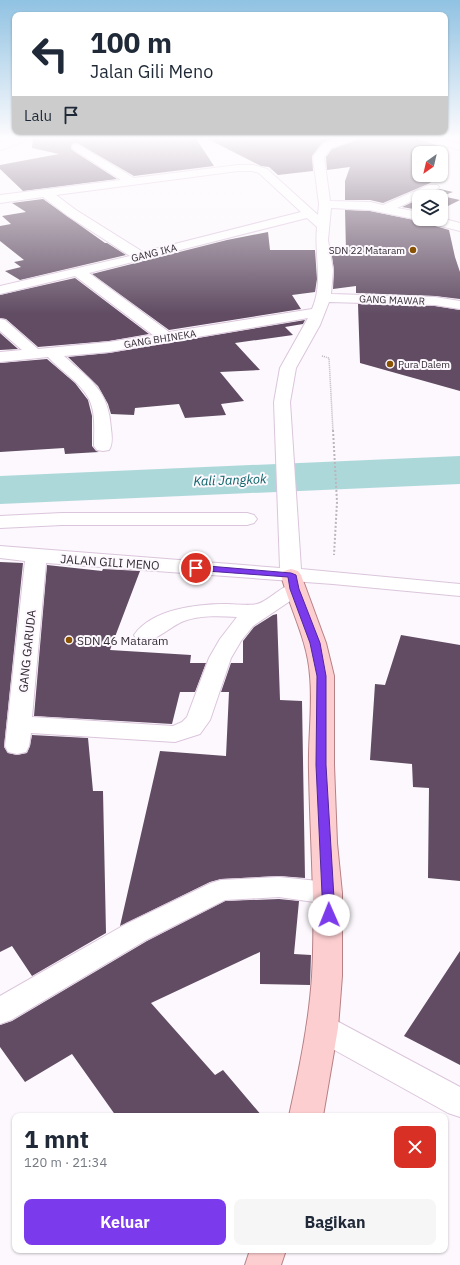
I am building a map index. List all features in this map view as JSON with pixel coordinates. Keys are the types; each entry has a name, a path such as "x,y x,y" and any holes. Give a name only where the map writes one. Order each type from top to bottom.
{"main road":[{"path":"293,582 315,643 322,676 321,765 324,842 328,893 327,976 322,1028 307,1113"},
{"path":"263,1265 267,1253"}],"street":[{"path":"0,199 28,196"},
{"path":"50,196 72,213 141,257"},
{"path":"289,196 323,226"},
{"path":"145,635 167,620 193,612 220,610 261,611 293,582 289,545 282,402 288,368 319,312 324,298 326,270 322,240 325,204 324,196"},
{"path":"386,208 413,196"},
{"path":"325,204 386,208 412,214"},
{"name":"GANG IKA","path":"0,290 141,257 308,214"},
{"path":"448,224 460,227"},
{"path":"78,272 167,338"},
{"name":"GANG MAWAR","path":"324,298 435,301 460,305"},
{"name":"GANG BHINEKA","path":"0,357 109,347 319,312"},
{"path":"0,323 36,354"},
{"path":"52,353 79,378 98,400 103,446"},
{"path":"0,522 62,519 247,519"},
{"name":"JALAN GILI MENO","path":"0,552 293,582 334,578 460,590"},
{"name":"GANG GARUDA","path":"36,556 18,735 175,734 191,728 198,720 220,658 231,639 245,622 261,611"},
{"path":"0,1011 136,932 221,890 279,887 328,893"},
{"path":"322,1028 460,1103"}],"path":[{"path":"298,350 329,358 337,502 334,578"}],"building":[{"path":"345,196 400,196 383,203 370,200 345,200"},
{"path":"448,197 460,200 448,206"},
{"path":"43,199 105,243 126,255 20,280 5,271 21,267 14,262 24,260 0,241 0,226 11,224 2,216 26,212 12,203"},
{"path":"412,202 412,209 402,207"},
{"path":"345,210 370,211 412,220 412,226 435,226 449,230 460,272 460,299 435,296 356,293 356,286 333,289 334,270 331,250 346,251"},
{"path":"268,232 270,250 315,250 317,279 315,292 292,295 301,309 169,330 92,274 227,240"},
{"path":"75,278 149,334 109,341 38,347 6,319 0,318 0,295"},
{"path":"358,304 435,306 460,310 460,391 360,363"},
{"path":"305,320 303,324 285,327 293,335 235,343 260,370 220,372 244,401 221,404 226,415 185,418 179,404 135,408 134,415 111,414 108,404 98,386 68,357 109,353"},
{"path":"0,333 18,349 0,350"},
{"path":"47,359 75,383 88,400 92,416 92,446 99,452 65,454 64,448 0,452 0,363"},
{"path":"0,562 23,563 4,747 8,753 17,755 27,753 32,735 88,738 93,791 103,791 106,933 32,976 12,946 0,952"},
{"path":"47,565 102,571 103,569 140,571 110,650 191,655 190,663 206,663 195,692 180,692 172,724 34,716"},
{"path":"277,614 280,700 302,701 305,878 279,876 221,879 210,882 120,926 160,751 226,756 229,692 221,692 231,663 243,663 243,641 254,627"},
{"path":"401,635 460,645 460,881 428,878 429,788 413,787 412,764 370,760 375,684 385,685"},
{"path":"279,899 299,901 294,954 311,955 310,985 260,984 260,952 151,1003 215,1075 223,1070 259,1113 114,1113 72,1054 25,1082 0,1047 0,1025 12,1021 147,941 225,901"},
{"path":"460,951 460,1065 404,1036"}],"waterway":[{"name":"Kali Jangkok","path":"0,490 460,470"}],"place":[{"name":"SDN 22 Mataram","path":"413,250"},
{"name":"Pura Dalem","path":"390,364"},
{"name":"SDN 46 Mataram","path":"69,640"}],"route":[{"path":"196,568 291,575 310,626 322,676 321,765 329,915"}]}
